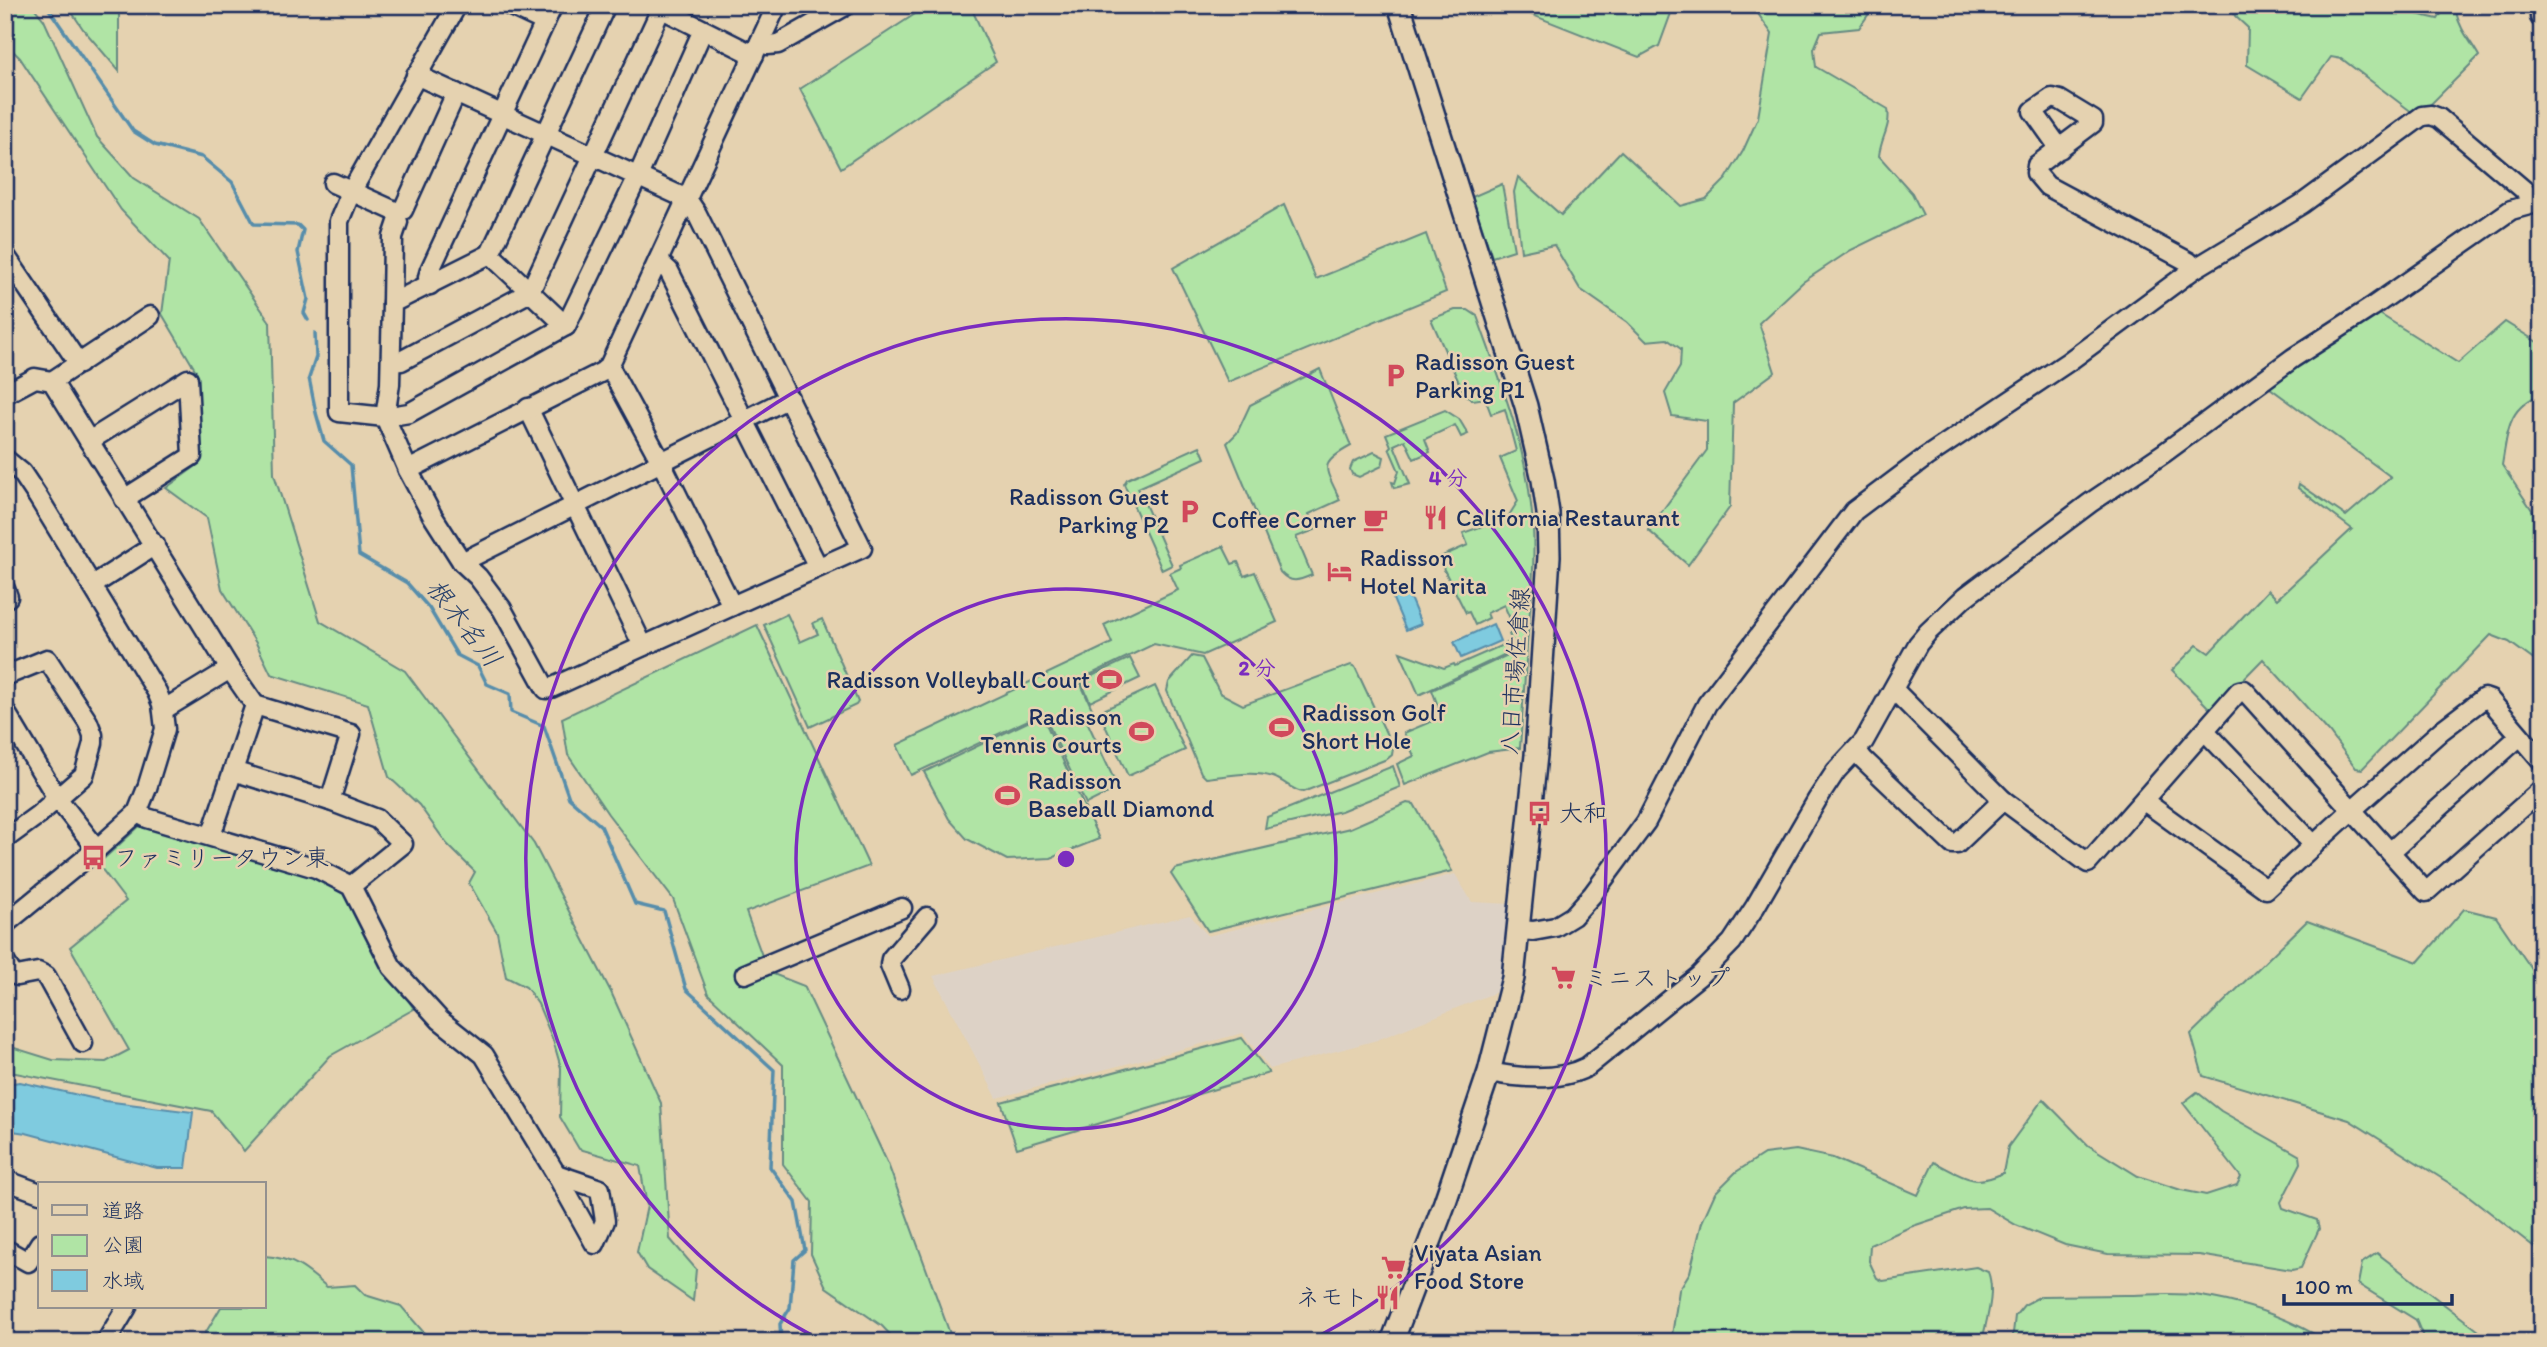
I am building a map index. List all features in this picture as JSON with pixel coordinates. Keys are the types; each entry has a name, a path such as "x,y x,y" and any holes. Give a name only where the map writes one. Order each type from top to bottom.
{"main road":[{"name":"八日市場佐倉線","path":"1392,1342 1445,1202 1489,1072 1510,998 1520,930 1547,602 1548,513 1526,406 1399,5"}],"street":[{"path":"457,5 351,191 339,222 339,412 385,417 409,413 566,326 638,176 703,30"},
{"path":"509,5 545,23"},
{"path":"430,285 430,270 553,5"},
{"path":"392,303 490,254 606,5"},
{"path":"408,470 602,373 609,366 777,5"},
{"path":"391,362 401,361 530,292 657,7 703,30 757,49 778,44 847,5"},
{"path":"398,222 393,237 391,362 385,417 408,470 432,515 463,562 502,609 546,689 862,548 703,226 687,199 416,75"},
{"path":"333,183 397,212 403,210 456,93"},
{"path":"1520,930 1533,931 1555,927 1573,916 1592,895 1646,822 1707,704 1854,511 1926,457 2068,362 2194,269 2302,204 2422,116 2439,118 2538,204"},
{"path":"2060,149 2037,165 2036,173 2047,186 2189,262 2194,269"},
{"path":"1489,1072 1517,1078 1577,1073 1699,976 1732,942 1745,924 1817,800 1836,771 1857,751 1911,656 1928,632 1965,597 2090,503 2164,453 2293,358 2372,307 2511,210 2538,204"},
{"path":"490,254 566,326"},
{"path":"5,255 79,363"},
{"path":"658,261 669,271 818,567"},
{"path":"52,382 150,316"},
{"path":"609,366 661,462 732,606"},
{"path":"5,394 35,378 52,382 255,705 351,734 330,801"},
{"path":"89,441 188,379 192,456 124,499"},
{"path":"463,562 789,398"},
{"path":"528,408 643,646"},
{"path":"5,459 22,473 33,489 157,692 165,729 137,813 5,924"},
{"path":"93,585 155,545"},
{"path":"5,589 8,597 5,599"},
{"path":"5,676 47,659 88,722 93,735 83,775 38,815 5,839"},
{"path":"163,710 230,669"},
{"path":"1894,690 2003,800 2088,863 2239,691 2244,690 2426,892 2542,789"},
{"path":"2144,801 2266,889 2442,730 2484,698 2490,699 2542,761"},
{"path":"211,836 255,705"},
{"path":"5,712 57,798 97,849"},
{"path":"2205,731 2314,845"},
{"path":"2390,852 2521,736"},
{"path":"1857,751 1952,844 1957,844 2003,800"},
{"path":"233,771 330,801 377,819 403,844 351,886"},
{"path":"137,813 316,868 351,886 392,967 440,1020 484,1055 556,1174"},
{"path":"745,974 902,908"},
{"path":"900,989 890,965 891,958 928,917"},
{"path":"5,962 17,976 38,972 46,976 83,1043"},
{"path":"5,1180 38,1192"},
{"path":"5,1249 28,1262 38,1247"},
{"path":"106,1342 126,1308"}],"shaded area":[{"path":"1455,874 1472,902 1511,904 1499,991 1377,1040 1270,1069 1243,1033 997,1098 933,976 1190,915 1208,936"}],"green space":[{"path":"5,5 32,5 44,20 97,137 134,178 199,219 270,322 274,474 320,621 405,671 534,844 611,992 661,1103 670,1239 696,1269 693,1301 647,1269 637,1252 647,1206 640,1166 579,1149 560,1117 561,1068 538,1004 526,987 506,977 497,932 469,883 475,872 447,844 419,805 389,777 368,704 271,674 256,643 222,589 207,518 166,488 199,464 196,371 162,314 169,261 121,210 20,58 5,43"},
{"path":"67,5 119,5 119,71 83,29"},
{"path":"929,5 970,5 996,62 841,168 800,89"},
{"path":"1507,5 1674,5 1659,46 1639,57"},
{"path":"1752,5 1875,5 1859,28 1821,32 1814,49 1816,67 1888,109 1888,122 1879,156 1912,193 1923,215 1851,250 1803,282 1759,323 1775,372 1733,403 1730,507 1688,565 1648,530 1707,450 1707,421 1672,416 1665,393 1680,367 1681,349 1667,339 1646,341 1627,322 1580,289 1554,245 1521,252 1514,192 1518,177 1561,215 1621,151 1681,206 1706,199 1726,179 1758,118 1772,34"},
{"path":"2232,5 2399,5 2412,13 2438,19 2444,9 2456,12 2463,30 2479,56 2427,108 2413,113 2342,59 2331,57 2302,98 2247,65 2248,28 2235,16"},
{"path":"1502,184 1514,250 1492,257 1472,197"},
{"path":"1284,205 1316,279 1426,234 1446,292 1228,382 1173,268"},
{"path":"1455,310 1468,310 1477,316 1510,409 1523,456 1531,505 1533,540 1527,644 1419,695 1400,652 1444,668 1454,664 1455,666 1512,641 1509,634 1515,630 1504,605 1487,613 1489,618 1475,625 1438,558 1468,545 1463,533 1508,517 1518,501 1500,458 1516,451 1505,409 1491,414 1485,398 1473,400 1464,394 1431,319"},
{"path":"2378,313 2458,363 2505,322 2542,345 2542,394 2521,406 2515,414 2508,432 2502,465 2542,525 2542,666 2509,642 2491,635 2362,769 2356,768 2329,732 2263,659 2212,711 2172,670 2197,645 2209,653 2268,590 2277,599 2352,529 2298,488 2299,484 2346,516 2391,477 2266,385"},
{"path":"1320,369 1351,446 1328,463 1328,474 1340,500 1309,514 1315,530 1296,537 1312,575 1291,580 1280,572 1227,443 1237,433 1250,405"},
{"path":"1445,410 1459,419 1468,434 1461,437 1455,425 1425,439 1430,452 1414,459 1405,440 1394,445 1410,484 1394,488 1392,482 1395,483 1399,471 1386,434"},
{"path":"1200,446 1205,458 1138,488 1172,565 1162,570 1124,484 1127,479"},
{"path":"1374,452 1384,457 1382,466 1359,477 1352,474 1350,469 1353,462"},
{"path":"1223,546 1232,564 1238,562 1244,576 1255,572 1277,622 1203,655 1154,644 1079,680 1094,713 1085,717 1118,788 1086,804 1043,713 911,775 897,745 1112,643 1104,625 1178,590 1170,573 1181,568 1180,565"},
{"path":"787,614 800,642 818,634 813,623 822,619 858,702 810,727 764,625"},
{"path":"757,625 869,866 746,912 768,972 804,986 888,1164 953,1342 897,1342 882,1326 826,1287 811,1254 812,1202 783,1164 783,1065 708,994 673,899 608,814 568,755 562,718"},
{"path":"1527,646 1520,748 1488,752 1405,785 1397,764 1414,756 1404,733 1442,717 1432,690"},
{"name":"Radisson Golf Short Hole","path":"1192,656 1202,658 1220,693 1243,705 1351,665 1355,667 1393,748 1392,755 1303,792 1265,775 1240,774 1206,778 1201,773 1167,691 1169,682"},
{"name":"Radisson Volleyball Court","path":"1130,658 1140,678 1090,702 1081,681"},
{"name":"Radisson Tennis Courts","path":"1155,686 1185,750 1128,776 1099,712"},
{"name":"Radisson Baseball Diamond","path":"1042,715 1099,839 1051,858 1007,860 967,839 949,819 924,772"},
{"path":"1393,766 1400,787 1341,811 1265,829 1267,817"},
{"path":"1407,803 1414,804 1452,871 1208,931 1171,874 1175,869 1350,828"},
{"path":"144,822 343,885 389,971 414,1009 330,1056 244,1151 211,1111 5,1071 5,1045 53,1060 106,1062 129,1050 70,947 126,901 98,864"},
{"path":"2464,909 2496,917 2542,984 2542,1253 2465,1193 2349,1120 2203,1076 2191,1034 2307,921 2418,962"},
{"path":"1242,1038 1269,1073 1017,1148 1001,1102"},
{"path":"2197,1092 2221,1111 2300,1156 2301,1163 2281,1202 2283,1208 2317,1220 2319,1229 2301,1268 2292,1270 2199,1255 2108,1254 2065,1245 2016,1225 1987,1208 1964,1209 1910,1227 1870,1245 1869,1261 1877,1278 1883,1281 1976,1267 1988,1272 1991,1297 1982,1342 1671,1342 1679,1290 1690,1272 1702,1222 1715,1193 1736,1172 1764,1154 1796,1150 1833,1158 1918,1195 1934,1162 1960,1176 1975,1180 2003,1173 2008,1147 2043,1099 2088,1145 2138,1176 2206,1195 2237,1185 2241,1177 2183,1103"},
{"path":"2377,1253 2479,1331 2483,1342 2425,1342 2416,1320 2358,1284 2362,1263"},
{"path":"266,1256 284,1259 299,1266 327,1287 355,1285 365,1295 401,1306 432,1342 200,1342 220,1308 266,1308"},
{"path":"2172,1294 2218,1299 2267,1313 2328,1342 2012,1342 2015,1316 2024,1305 2041,1296"}],"water":[{"path":"1405,586 1421,624 1406,630 1390,592"},
{"path":"1493,624 1500,641 1461,658 1454,642"},
{"path":"20,1082 105,1101 193,1112 186,1168 157,1168 26,1133 5,1130 5,1084"}],"waterway":[{"name":"根木名川","path":"46,5 133,131 155,145 202,157 232,182 254,224 298,225 303,230 298,252 308,299 304,313 308,320"},
{"name":"根木名川","path":"315,333 316,357 309,378 324,441 351,465 359,555 407,583 429,608 457,655 478,666 487,684 510,694 511,712 544,726 569,798 601,826 635,904 664,911 686,989 774,1070 770,1167 796,1202 805,1250 794,1260 790,1308 780,1324 781,1342"}],"place":[{"name":"Radisson Guest Parking P1","path":"1395,376"},
{"name":"Radisson Guest Parking P2","path":"1189,511"},
{"name":"California Restaurant","path":"1436,518"},
{"name":"Coffee Corner","path":"1376,520"},
{"name":"Radisson Hotel Narita","path":"1340,572"},
{"name":"Radisson Volleyball Court","path":"1110,680"},
{"name":"Radisson Golf Short Hole","path":"1282,727"},
{"name":"Radisson Tennis Courts","path":"1142,731"},
{"name":"Radisson Baseball Diamond","path":"1008,795"},
{"name":"大和","path":"1539,813"},
{"name":"ファミリータウン東","path":"94,858"},
{"name":"ミニストップ","path":"1564,978"},
{"name":"Viyata Asian Food Store","path":"1394,1267"},
{"name":"ネモト","path":"1388,1297"}]}
